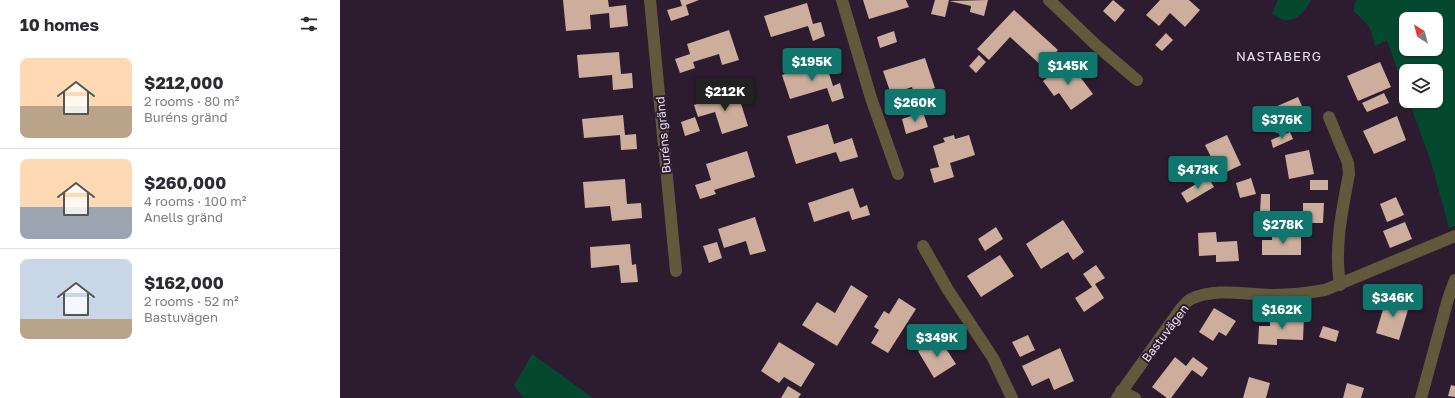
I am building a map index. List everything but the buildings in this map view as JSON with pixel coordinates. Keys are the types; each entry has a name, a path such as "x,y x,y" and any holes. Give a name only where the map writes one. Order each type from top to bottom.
{"street":[{"name":"Buréns gränd","path":"650,0 676,271"},
{"path":"842,0 871,98 898,174"},
{"path":"1049,0 1097,46 1136,80"},
{"path":"1329,117 1348,163 1349,174 1338,252 1337,268 1340,285"},
{"name":"Bastuvägen","path":"1135,398 1119,395 1180,310 1190,300 1206,295 1231,292 1274,295 1305,294 1340,285 1455,236"},
{"path":"923,246 948,290 992,358 1012,398"},
{"path":"1421,398 1448,299 1455,280"}],"green space":[{"path":"1278,0 1311,0 1304,11 1299,15 1289,20 1284,20 1278,18 1272,13"},
{"path":"1357,0 1455,0 1455,226 1449,228 1431,162 1412,108 1443,108 1443,64 1399,64 1399,74 1387,40 1375,46 1370,29 1354,11 1354,4"},
{"path":"532,354 593,398 524,398 514,386"}],"district":[{"name":"NASTABERG","path":"1279,56"}]}
